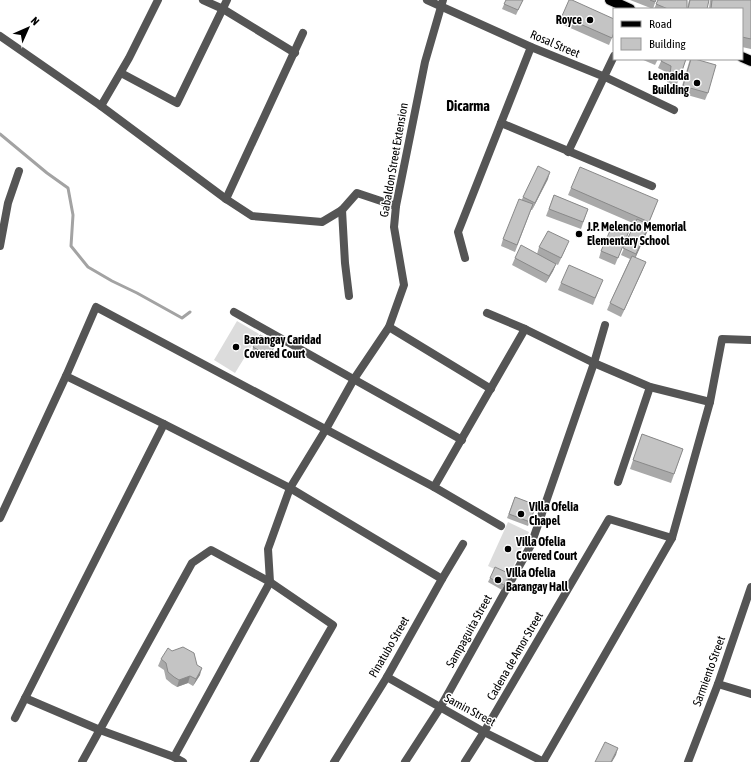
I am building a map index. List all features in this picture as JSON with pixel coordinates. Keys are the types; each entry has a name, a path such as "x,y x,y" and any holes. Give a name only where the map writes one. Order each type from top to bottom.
{"main road":[{"path":"610,0 628,8"}],"street":[{"path":"101,106 158,0"},
{"path":"203,0 223,9 295,53"},
{"path":"120,73 177,103 226,0"},
{"name":"Rosal Street","path":"427,0 442,3 532,47 605,77 674,110"},
{"name":"Gabaldon Street Extension","path":"270,582 268,549 290,488 354,379 388,327 404,285 394,227 396,206 425,62 442,3"},
{"path":"226,199 303,33"},
{"path":"0,36 101,106 226,199 252,216 322,222 342,210 357,193 396,206"},
{"path":"465,258 458,232 532,47"},
{"path":"568,152 613,58"},
{"path":"501,123 652,186"},
{"path":"0,246 4,202 18,171"},
{"path":"342,210 345,263 349,296"},
{"path":"0,518 66,376 96,307 434,487 501,526"},
{"path":"234,312 462,440"},
{"path":"487,313 525,329 594,364 650,387 710,402"},
{"name":"Sampaguita Street","path":"405,762 440,708 531,545 594,364 605,325"},
{"path":"388,327 490,389"},
{"path":"434,487 525,329"},
{"path":"544,762 672,538 710,402 722,339 751,340"},
{"path":"66,376 290,488 442,579"},
{"path":"618,482 650,387"},
{"path":"15,718 164,424"},
{"name":"Cadena de Amor Street","path":"465,762 608,519 672,538"},
{"name":"Pinatubo Street","path":"334,762 387,677 463,544"},
{"path":"82,762 192,563 211,550 270,582 333,625 254,762"},
{"path":"174,757 270,582"},
{"name":"Sarmiento Street","path":"688,762 718,684 751,587"},
{"name":"Samin Street","path":"387,677 484,732 544,762"},
{"path":"718,684 751,694"},
{"path":"25,698 100,730 174,757 183,762"}],"shaded area":[{"name":"Barangay Caridad Covered Court","path":"237,321 259,334 235,373 214,360"},
{"name":"Villa Ofelia Covered Court","path":"508,522 529,532 509,576 488,566"}],"building":[{"path":"506,0 523,0 518,10 504,4"},
{"path":"569,0 572,0 613,19 612,38 562,16"},
{"path":"658,0 687,0 687,8 666,8 656,4"},
{"path":"690,0 709,0 707,8 688,8"},
{"path":"712,0 751,0 751,39 743,37 743,8 711,8"},
{"path":"686,60 679,80 670,75 671,66 661,61"},
{"name":"Leonaida Building","path":"691,60 698,60 716,65 708,93 683,86"},
{"path":"538,166 550,172 535,203 523,197"},
{"path":"580,167 658,200 649,222 571,188"},
{"path":"554,195 588,209 583,222 549,209"},
{"path":"519,199 533,204 517,245 503,239"},
{"path":"637,219 649,225 636,254 623,248"},
{"path":"613,224 629,231 618,258 601,251"},
{"path":"548,231 569,241 561,258 539,247"},
{"path":"521,245 556,264 549,276 515,258"},
{"path":"632,256 646,262 624,310 610,303"},
{"path":"569,265 603,280 595,298 561,283"},
{"path":"260,335 276,343 269,356 253,347"},
{"path":"642,434 683,449 674,474 633,460"},
{"name":"Villa Ofelia Chapel","path":"515,497 536,505 530,522 509,514"},
{"path":"495,567 510,574 504,585 490,578"},
{"path":"183,647 194,653 197,665 202,668 196,679 190,676 179,680 168,672 166,663 161,659 168,648 172,651"},
{"path":"605,742 618,748 611,762 595,762"}],"waterway":[{"path":"0,134 47,173 68,188 73,215 71,246 88,267 182,318 190,312"}],"place":[{"name":"Royce","path":"590,20"},
{"name":"Leonaida Building","path":"697,83"},
{"name":"J.P. Melencio Memorial Elementary School","path":"579,234"},
{"name":"Barangay Caridad Covered Court","path":"236,347"},
{"name":"Villa Ofelia Chapel","path":"521,514"},
{"name":"Villa Ofelia Covered Court","path":"508,549"},
{"name":"Villa Ofelia Barangay Hall","path":"498,580"}],"district":[{"name":"Dicarma","path":"468,106"}]}
